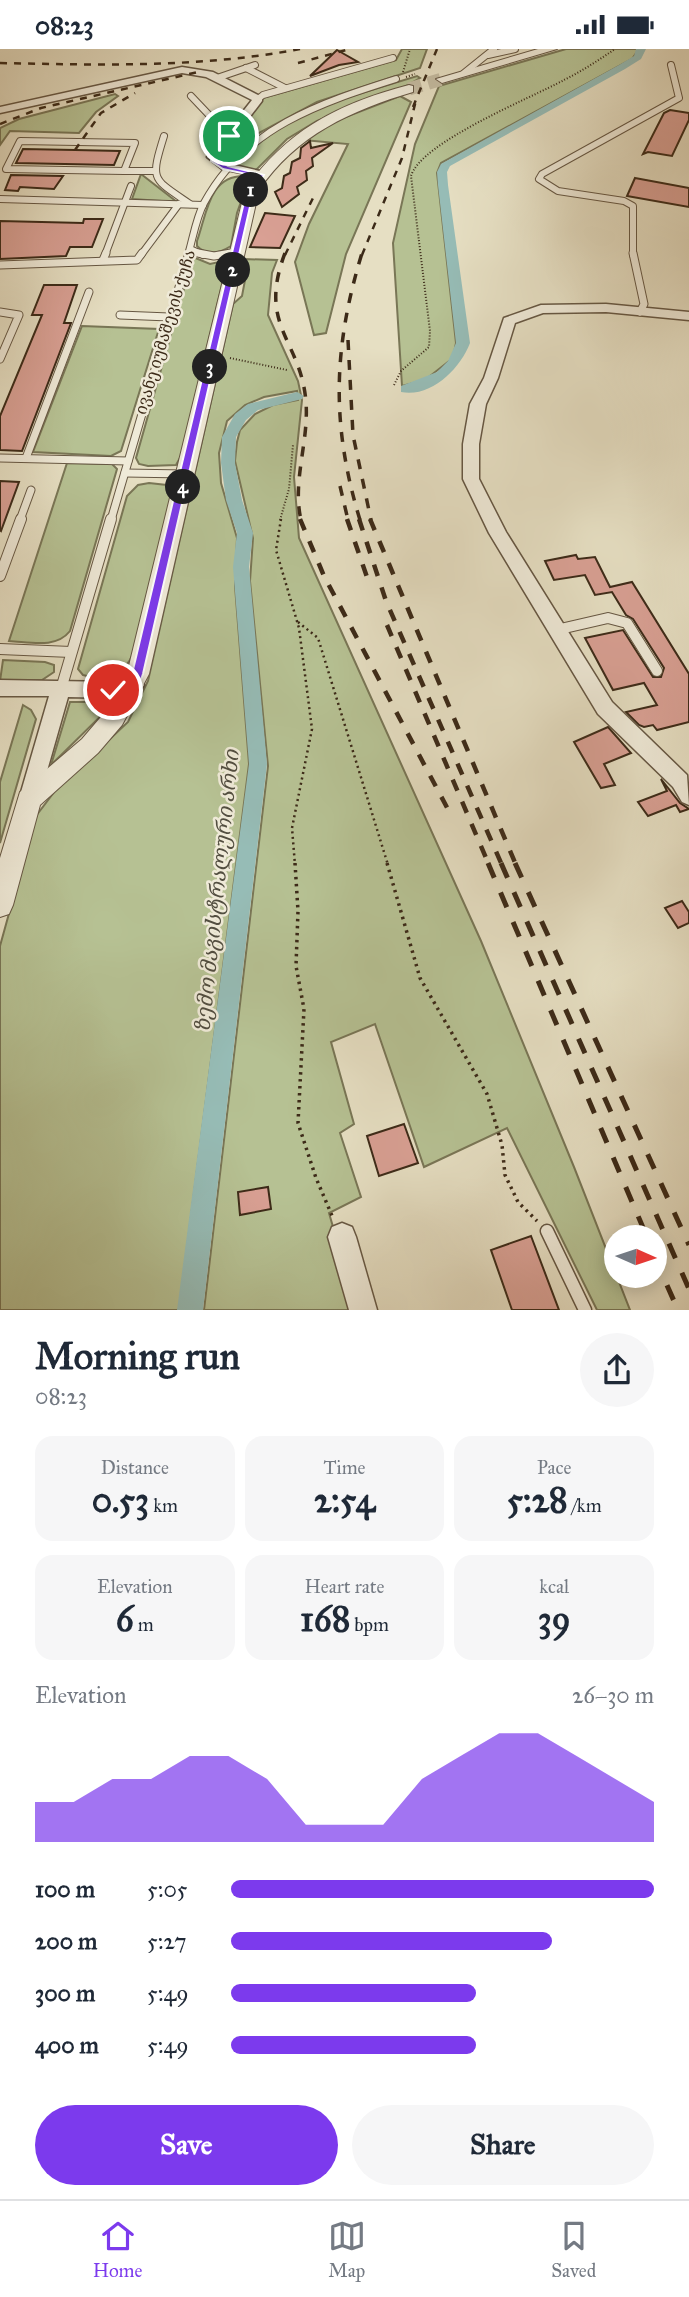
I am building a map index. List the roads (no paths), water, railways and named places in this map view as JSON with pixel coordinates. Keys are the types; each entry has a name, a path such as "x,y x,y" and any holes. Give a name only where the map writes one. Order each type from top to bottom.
{"street":[{"path":"442,79 551,49"},
{"path":"0,110 182,70 201,71 258,99 214,157 226,167 260,175"},
{"path":"29,799 90,746 114,718 134,685 186,474 249,198 260,175 289,145 320,124 403,84"},
{"path":"689,316 606,308 541,309 509,321 491,378 478,404 471,444 471,479 498,533 556,630 605,708 680,781 689,796"},
{"path":"0,688 113,690 134,685"},
{"name":"ივანე იუმაშევის ქუჩა","path":"0,905 61,689"},
{"path":"342,1237 363,1310"}],"lane":[{"path":"464,73 494,49"},
{"path":"485,56 515,49"},
{"path":"485,56 498,64"},
{"path":"258,99 393,58"},
{"path":"217,78 255,65"},
{"path":"640,312 644,304 633,254 633,206 624,201 558,191 539,179 542,174 592,144 679,97 671,65"},
{"path":"246,68 285,89"},
{"name":"ივანე იუმაშევის ქუჩა","path":"61,689 203,205 226,167 265,133 299,113 403,84"},
{"path":"191,96 229,136"},
{"path":"164,136 154,171 158,182 190,204"},
{"path":"124,171 135,143 20,141 6,169 124,171 154,171"},
{"path":"103,260 131,186"},
{"path":"0,199 203,205"},
{"path":"0,265 137,260 179,204"},
{"path":"190,249 210,257 225,256 238,250"},
{"path":"26,458 89,292"},
{"path":"0,312 19,315 0,359"},
{"path":"120,315 169,317"},
{"path":"0,457 128,461"},
{"path":"125,473 186,474"},
{"path":"0,576 32,490"},
{"path":"556,630 608,618 627,623 657,671"},
{"path":"0,649 71,652"},
{"path":"547,1231 585,1310"}],"waterway":[{"name":"ზემო მაგისტრალური არხი","path":"406,389 442,375 454,362 463,343 443,185 442,172 446,164 622,67 638,57 641,49"},
{"name":"ზემო მაგისტრალური არხი","path":"190,1310 258,764 241,567 245,533 234,500 228,463 229,437 240,417 253,407 297,396"}],"tunnel":[{"path":"409,89 442,79"}],"railway":[{"path":"0,63 188,62 300,49"},
{"path":"298,63 350,49"},
{"path":"413,107 437,49"},
{"path":"0,124 41,108 198,72"},
{"path":"75,150 101,113 135,93"},
{"path":"362,255 402,158 416,100"},
{"path":"285,255 313,198"},
{"path":"285,253 278,278 278,316 303,381 306,402 298,491 301,520"},
{"path":"360,520 344,452 339,387 345,321 362,253"},
{"path":"348,340 353,435 371,520"},
{"path":"340,486 348,520"},
{"path":"300,519 324,576 451,815"},
{"path":"347,519 368,580"},
{"path":"359,519 386,601 502,865"},
{"path":"370,519 516,865"},
{"path":"387,625 489,865"},
{"path":"488,863 642,1225"},
{"path":"501,863 689,1289"},
{"path":"515,863 689,1245"},
{"path":"667,1285 678,1310"}]}
